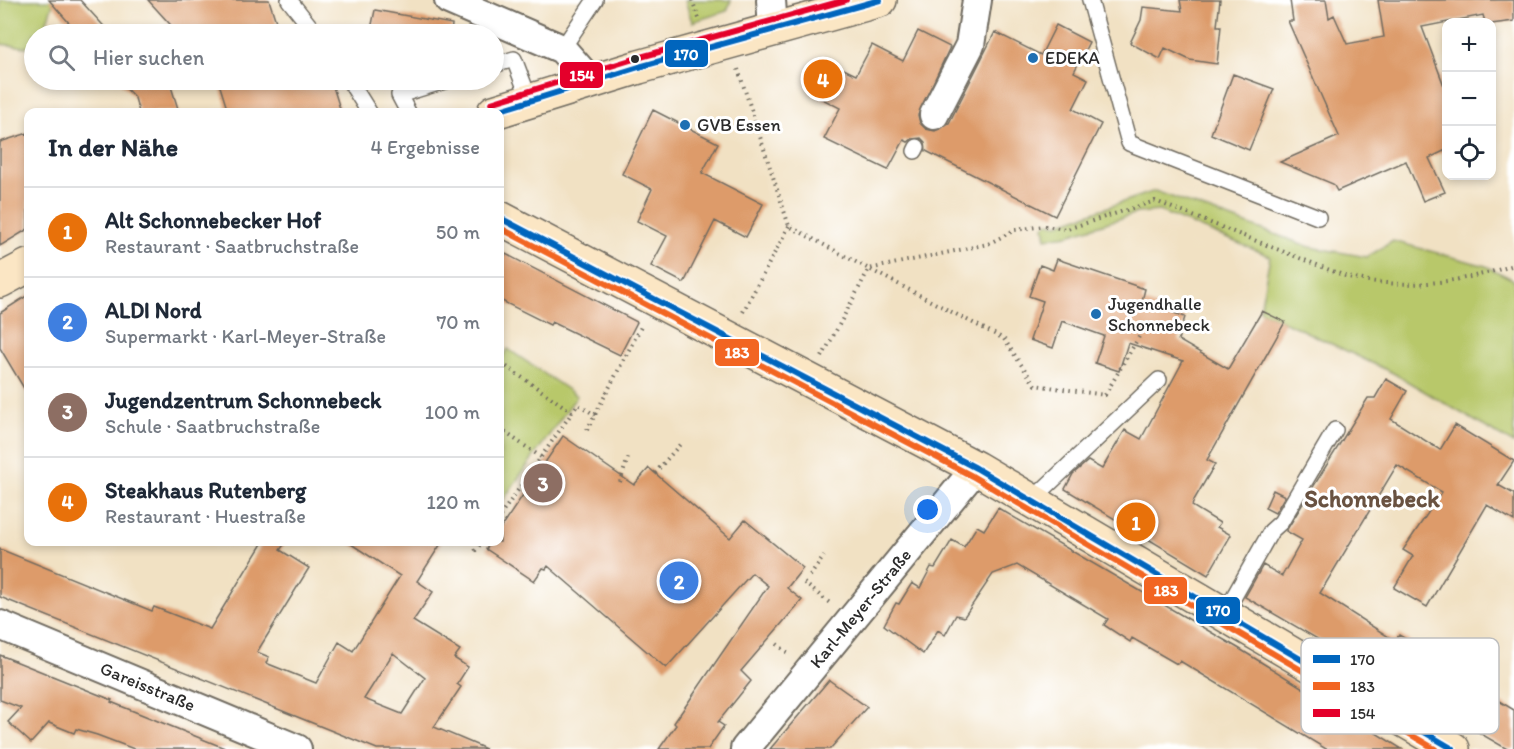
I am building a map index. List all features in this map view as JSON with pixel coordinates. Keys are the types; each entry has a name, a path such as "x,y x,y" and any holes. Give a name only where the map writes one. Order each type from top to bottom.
{"main road":[{"path":"504,109 718,45 772,14 880,0"},
{"path":"504,220 976,468 1301,661"},
{"path":"0,281 24,268"},
{"path":"1419,734 1437,745"}],"street":[{"path":"449,0 562,49 591,82"},
{"path":"934,115 970,45 977,0"},
{"name":"Karl-Meyer-Straße","path":"745,749 976,468"},
{"name":"Gareisstraße","path":"0,626 297,749"}],"lane":[{"path":"289,0 308,24"},
{"path":"562,49 595,0"},
{"path":"1090,0 1129,143 1318,217"},
{"path":"504,62 514,59 530,101"},
{"path":"355,90 366,108"},
{"path":"406,108 399,95 415,90"},
{"path":"1031,501 1159,380"},
{"path":"1224,614 1271,531 1281,522 1335,430"}],"path":[{"path":"718,45 741,73 789,226 1004,339 1035,386 1105,395 1140,335"},
{"path":"869,268 988,244 1015,230 1044,226 1067,229 1155,201 1345,276 1366,282 1389,285 1450,281 1480,276 1514,265"},
{"path":"728,339 789,226"},
{"path":"809,381 869,268"},
{"path":"587,430 655,301"},
{"path":"504,366 572,412"},
{"path":"504,510 578,404 595,416"},
{"path":"504,432 541,457"},
{"path":"655,473 682,442"},
{"path":"620,482 628,458"},
{"path":"526,479 531,482"},
{"path":"475,551 479,546"},
{"path":"810,576 824,556"},
{"path":"804,583 850,620"}],"green space":[{"path":"0,0 54,0 46,24 24,24 24,47 0,44"},
{"path":"685,0 731,0 727,11 692,22"},
{"path":"1155,191 1310,247 1367,257 1393,241 1486,266 1514,280 1514,444 1393,373 1260,310 1270,256 1159,211 1137,213 1068,235 1046,238 1044,226 1048,222 1058,224"},
{"path":"508,349 577,396 504,498 504,355"}],"building":[{"path":"49,0 80,0 102,24 70,24"},
{"path":"148,0 269,0 277,24 170,24"},
{"path":"1180,0 1220,0 1217,26 1221,26 1217,64 1190,60 1165,48 1160,59 1130,43 1141,20 1143,7 1182,11"},
{"path":"1290,0 1326,0 1329,18 1334,15 1347,44 1384,37 1378,0 1514,0 1514,21 1496,23 1496,18 1484,18 1483,15 1468,18 1442,18 1442,23 1422,27 1442,80 1442,152 1429,158 1445,192 1423,201 1406,161 1337,191 1333,184 1280,162 1339,136 1288,21 1293,21"},
{"path":"375,10 452,24 372,24"},
{"path":"1056,25 1089,42 1074,72 1088,79 1073,109 1101,124 1055,216 926,151 925,142 921,138 908,142 904,140 888,170 824,139 840,108 809,92 825,60 856,75 872,45 903,61 918,31 950,47 918,115 920,123 926,129 935,131 949,123 995,32 1041,55"},
{"path":"1233,74 1274,89 1249,150 1211,134"},
{"path":"127,90 172,90 178,108 138,108 135,98"},
{"path":"221,90 334,90 340,108 227,108"},
{"path":"653,110 718,143 702,173 763,204 746,237 715,221 684,283 651,266 667,236 637,221 652,189 622,174"},
{"path":"24,134 24,231 0,246 0,142"},
{"path":"504,253 637,322 620,355 552,322 550,325 504,302"},
{"path":"1057,259 1145,289 1142,301 1185,317 1178,340 1228,369 1262,311 1285,322 1207,460 1215,464 1192,506 1220,523 1217,527 1231,535 1208,575 1065,489 1073,474 1088,461 1102,469 1125,430 1141,439 1183,361 1128,343 1119,371 1095,363 1104,336 1062,321 1053,348 1030,340 1043,301 1029,296 1040,265 1053,270"},
{"path":"24,298 24,388 0,348 0,313"},
{"path":"1386,379 1407,391 1391,419 1440,450 1455,425 1514,461 1498,485 1514,494 1514,521 1487,505 1427,607 1394,588 1413,556 1403,550 1442,492 1397,465 1320,593 1390,638 1316,638 1245,597 1263,565 1282,576 1302,540 1286,531 1368,398 1375,398"},
{"path":"563,436 634,485 649,468 730,538 745,520 803,568 787,588 802,600 741,671 751,681 718,722 724,726 708,749 659,749 676,725 674,723 768,586 752,573 666,668 548,566 546,569 543,568 534,581 486,549 488,546 504,546 504,523"},
{"path":"1273,490 1285,496 1275,513 1265,508"},
{"path":"998,508 1301,687 1301,734 1180,661 1177,664 1132,638 1130,642 1104,625 1108,619 1017,565 993,574 964,617 956,615 945,635 938,630 923,654 884,625 896,603 899,604 912,583 920,588 931,567 935,568 952,540 964,547 977,526 984,530"},
{"path":"261,546 283,546 280,550 309,568 257,652 269,657 266,663 316,683 339,642 353,651 400,576 354,546 439,546 417,581 433,592 413,621 460,650 454,658 468,667 457,684 461,687 434,727 486,749 377,749 0,597 0,549 152,611 154,607 210,629","holes":["393,653 425,678 402,714 364,699"]},
{"path":"0,655 227,749 134,749 97,735 76,729 74,733 49,723 31,743 8,722 21,708 0,700"},
{"path":"829,680 867,707 830,749 770,749"},
{"path":"1499,701 1514,710 1514,749 1507,749 1481,734 1499,734"},
{"path":"1301,734 1378,734 1402,749 1326,749"}],"transit line":[{"name":"154","path":"491,103 637,58 846,0"},
{"name":"170","path":"504,109 639,67 880,0"},
{"name":"170","path":"504,220 976,468 1301,659"},
{"name":"183","path":"504,230 972,476 1301,670"},
{"name":"183","path":"1410,734 1435,749"},
{"name":"170","path":"1428,734 1453,749"}],"place":[{"name":"EDEKA","path":"1033,58"},
{"name":"Steakhaus Rutenberg","path":"823,79"},
{"name":"GVB Essen","path":"685,125"},
{"name":"Jugendhalle Schonnebeck","path":"1096,314"},
{"name":"Jugendzentrum Schonnebeck","path":"543,483"},
{"name":"Alt Schonnebecker Hof","path":"1136,522"},
{"name":"ALDI Nord","path":"679,581"}],"district":[{"name":"Schonnebeck","path":"1372,498"}]}
